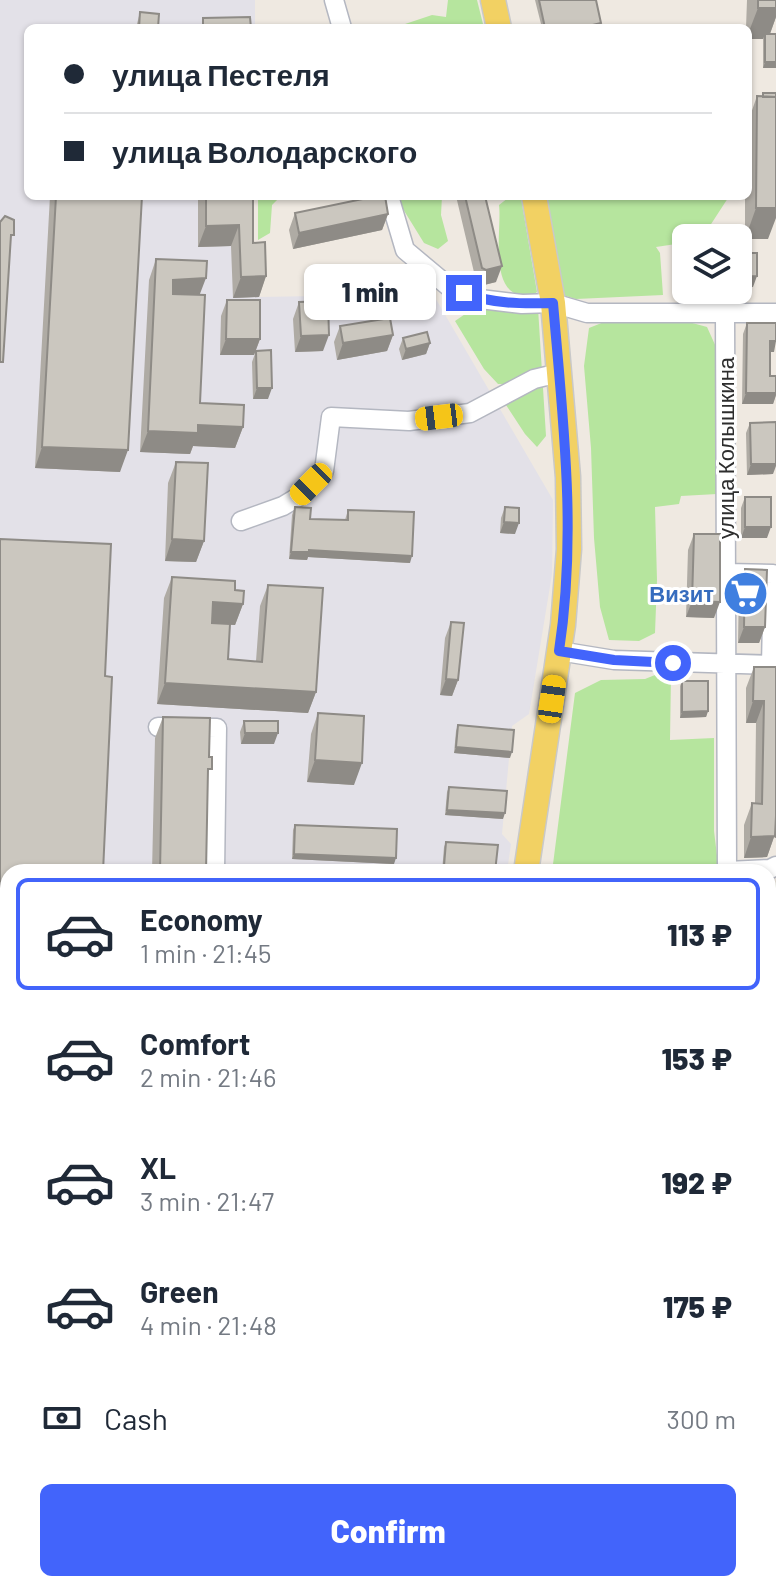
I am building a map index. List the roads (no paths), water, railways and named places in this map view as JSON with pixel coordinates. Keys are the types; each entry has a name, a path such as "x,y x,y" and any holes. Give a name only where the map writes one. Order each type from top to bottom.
{"main road":[{"path":"493,0 498,24"},
{"path":"527,864 567,587 569,520 553,303 535,200"}],"street":[{"path":"334,0 341,24"},
{"path":"390,200 405,250 448,286 480,299 522,304 553,303 587,313 776,313"},
{"name":"улица Колышкина","path":"725,312 727,864"},
{"path":"241,521 283,506 298,497 324,471 331,417 409,421 470,413 534,379 559,373"},
{"path":"559,651 614,660 774,665 773,574 726,573"},
{"path":"158,727 217,728 215,864"}],"place":[{"name":"Визит","path":"745,594"}]}
